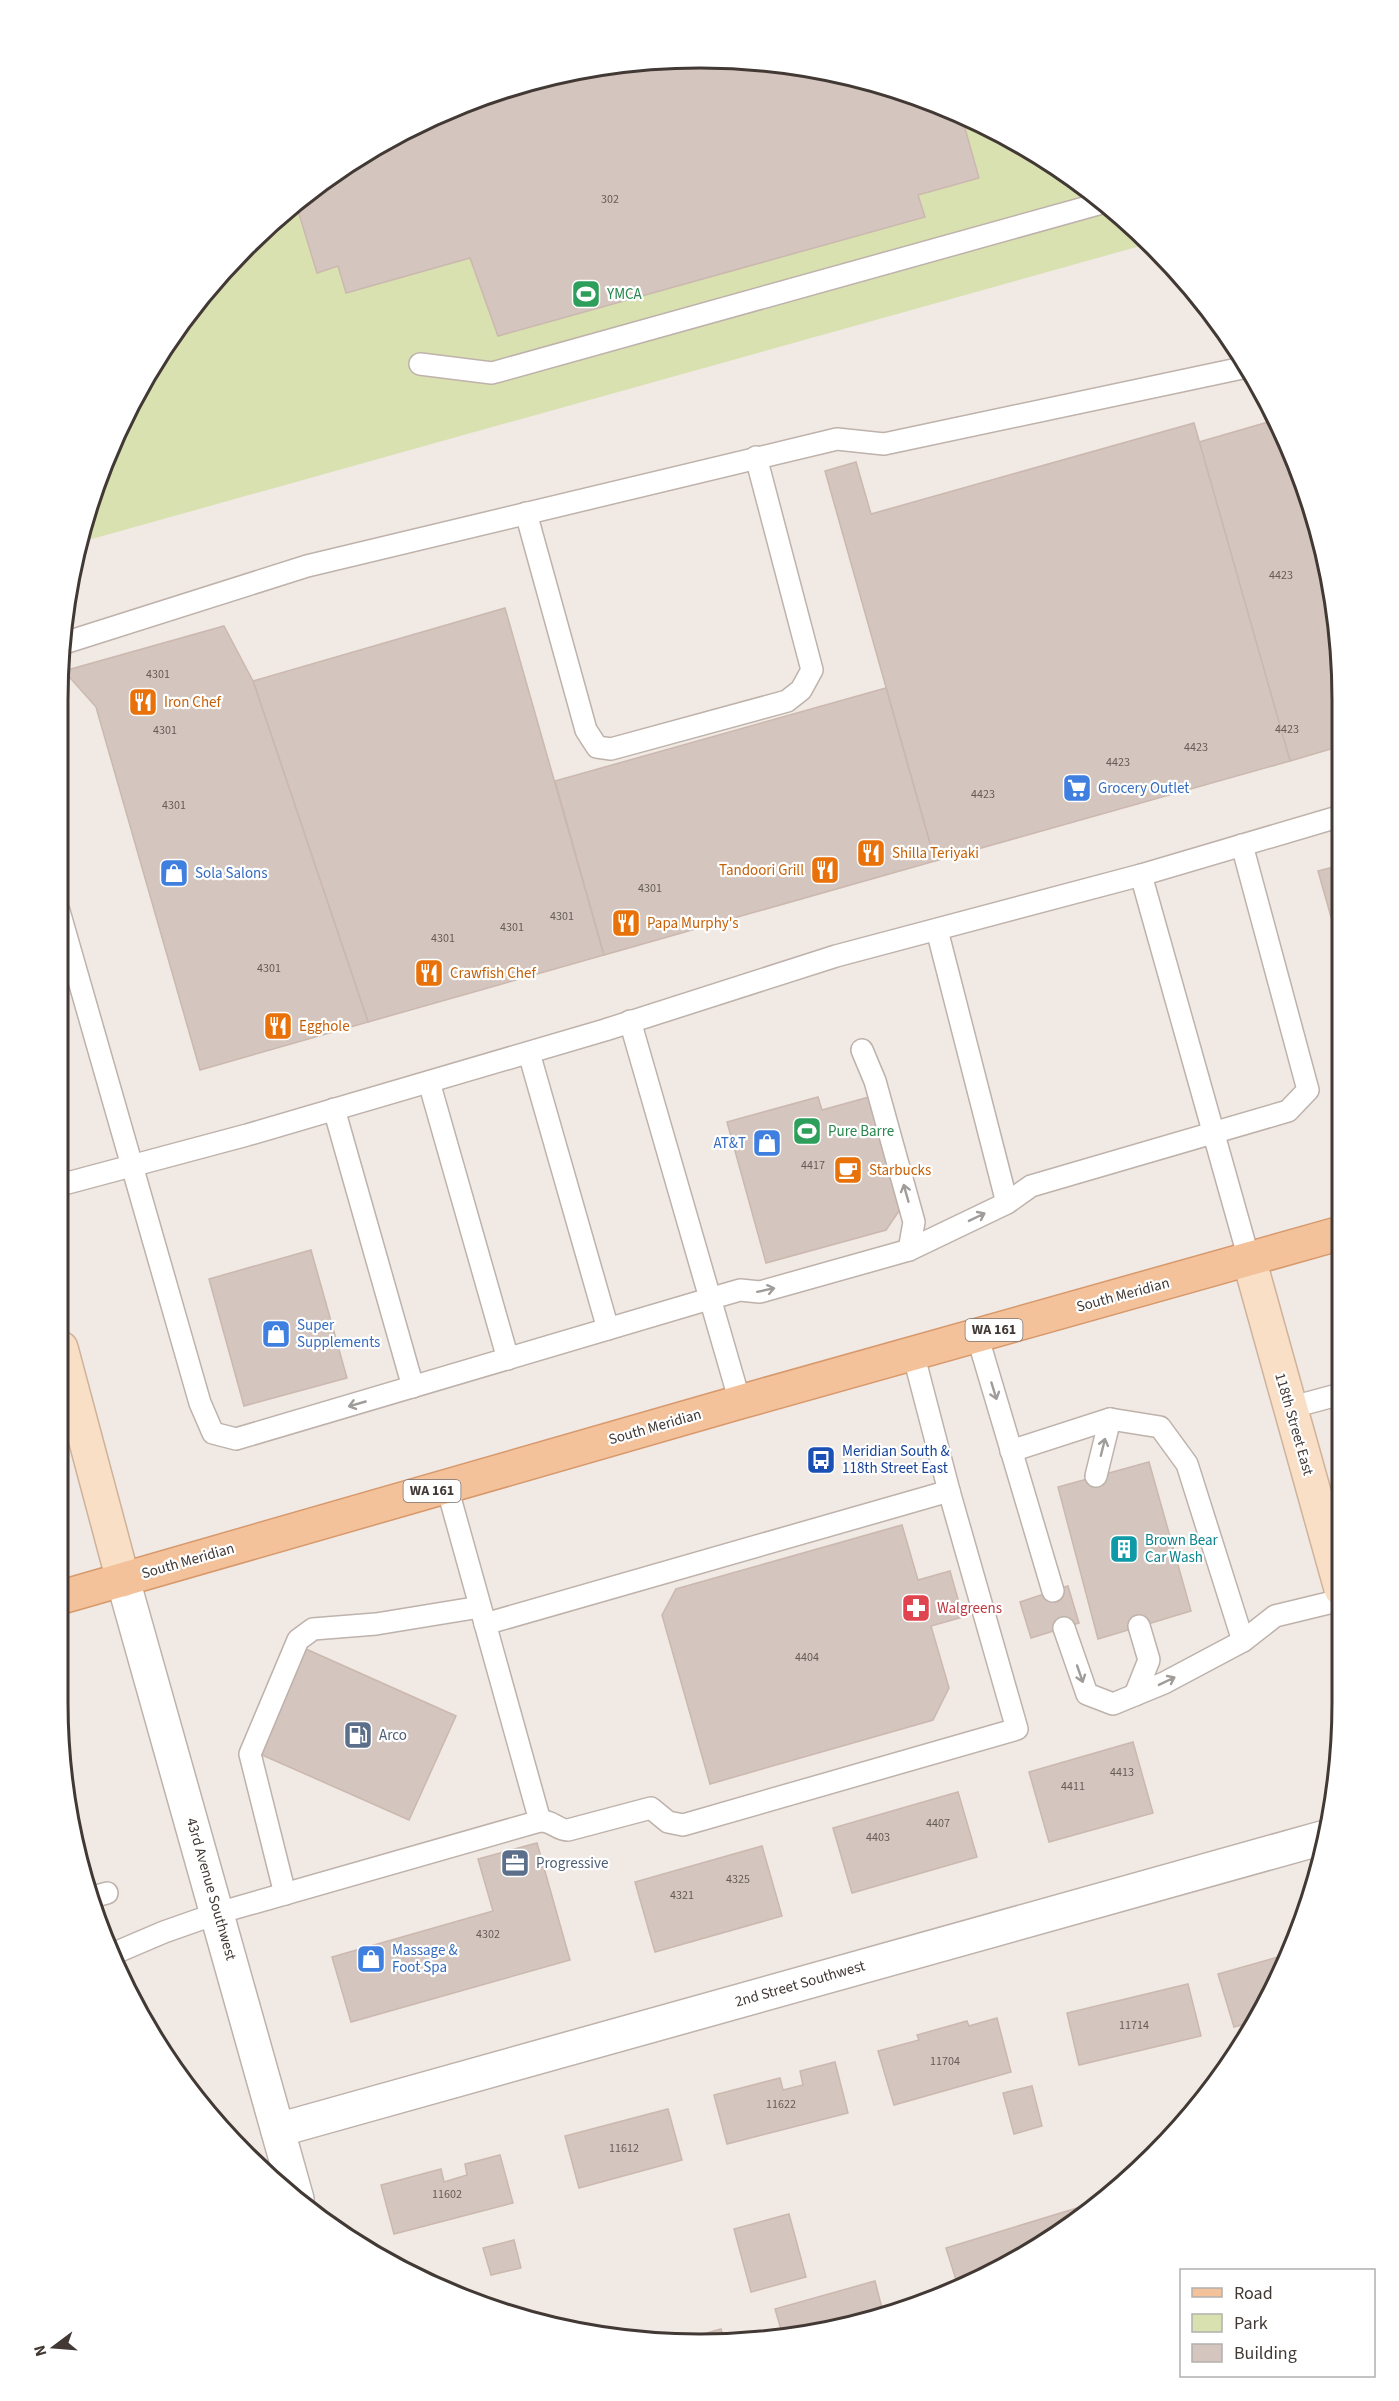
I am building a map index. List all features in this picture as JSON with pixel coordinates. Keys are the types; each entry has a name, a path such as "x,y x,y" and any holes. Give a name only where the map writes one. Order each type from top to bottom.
{"main road":[{"name":"WA 161","path":"1250,1260 1332,1236"},
{"name":"South Meridian","path":"68,1595 740,1402 1250,1260"}],"street":[{"name":"118th Street East","path":"1250,1260 1332,1558"},
{"path":"68,1374 123,1580"},
{"name":"43rd Avenue Southwest","path":"123,1580 293,2185"},
{"name":"2nd Street Southwest","path":"278,2130 1316,1840"}],"lane":[{"path":"420,364 492,373 1093,205"},
{"path":"71,641 307,566 837,439 884,444 1238,369"},
{"path":"526,513 586,730 597,747 612,749 787,701 801,690 812,670 756,458"},
{"path":"68,1183 529,1053 836,956 1141,875 1332,819"},
{"path":"68,942 200,1403 213,1433 236,1439 740,1290 760,1292 909,1250 1006,1203 1031,1186 1288,1111 1308,1090 1242,845"},
{"path":"1141,875 1250,1260"},
{"path":"937,930 1006,1203"},
{"path":"630,1021 740,1402"},
{"path":"862,1050 875,1081 914,1222 909,1250"},
{"path":"529,1053 608,1329"},
{"path":"429,1082 508,1359"},
{"path":"334,1109 413,1387"},
{"path":"977,1335 1053,1591"},
{"path":"120,1951 164,1932 218,1913 540,1821 549,1821 563,1830 568,1830 651,1808 668,1822 683,1825 1017,1729 949,1491 913,1353"},
{"path":"1289,1408 1332,1396"},
{"path":"1011,1451 1110,1419 1160,1427 1187,1464 1243,1641"},
{"path":"1096,1476 1110,1419"},
{"path":"447,1487 540,1821"},
{"path":"285,1894 250,1754 298,1640 313,1629 483,1615 949,1491"},
{"path":"1064,1628 1087,1694 1113,1704 1164,1683 1243,1641 1275,1617 1332,1590"},
{"path":"1135,1695 1149,1660 1139,1626"}],"green space":[{"name":"YMCA","path":"700,68 782,73 863,89 903,101 979,133 1051,174 1116,224 1139,246 88,540 101,496 116,458 152,383 174,348 224,283 283,224 315,198 384,152 428,129 498,100 536,89 617,73"}],"building":[{"name":"YMCA","path":"658,69 741,69 782,73 863,89 903,101 965,127 979,178 918,195 925,217 498,336 470,258 346,293 338,266 317,273 298,212 348,174 420,133 496,101 536,89 617,73"},
{"path":"1267,422 1283,458 1310,536 1326,617 1332,700 1332,749 1290,761 1199,442"},
{"path":"1194,423 1290,761 935,861 825,471 856,462 871,514"},
{"path":"505,608 604,955 368,1022 253,681"},
{"path":"224,626 253,681 368,1022 200,1070 96,707 69,676 69,670"},
{"path":"886,688 935,861 604,955 555,781"},
{"path":"1332,867 1332,920 1318,871"},
{"path":"818,1097 822,1110 869,1097 901,1208 886,1230 766,1263 727,1122"},
{"path":"311,1250 347,1378 244,1406 209,1279"},
{"name":"Brown Bear Car Wash","path":"1149,1462 1191,1611 1098,1639 1058,1487"},
{"name":"Walgreens","path":"902,1525 918,1580 950,1571 963,1617 931,1626 949,1688 933,1720 710,1784 662,1615 676,1589"},
{"path":"1068,1586 1079,1623 1031,1638 1020,1602"},
{"name":"Arco","path":"306,1649 456,1716 409,1820 260,1754"},
{"path":"1133,1742 1153,1813 1049,1842 1029,1772"},
{"path":"958,1792 977,1857 852,1893 833,1828"},
{"path":"537,1843 570,1960 351,2022 332,1957 493,1911 478,1859"},
{"path":"762,1846 782,1916 655,1952 635,1882"},
{"path":"1277,1957 1243,2025 1234,2027 1218,1974"},
{"path":"1188,1984 1201,2036 1079,2065 1067,2013"},
{"path":"997,2018 1011,2072 894,2105 878,2051 919,2040 917,2035 967,2021 969,2026"},
{"path":"835,2062 848,2113 727,2144 714,2095 780,2078 783,2090 803,2085 800,2071"},
{"path":"1032,2086 1042,2126 1014,2134 1003,2093"},
{"path":"668,2109 682,2160 579,2188 565,2136"},
{"path":"500,2155 513,2203 394,2234 381,2185 441,2169 444,2182 467,2175 465,2164"},
{"path":"1077,2208 1015,2249 956,2278 946,2248"},
{"path":"789,2214 806,2277 751,2292 734,2229"},
{"path":"514,2240 521,2268 491,2275 483,2248"},
{"path":"875,2281 882,2306 823,2321 781,2328 775,2309"},
{"path":"721,2329 722,2333 704,2334"}],"place":[{"name":"YMCA","path":"586,294"},
{"name":"Iron Chef","path":"143,702"},
{"name":"Grocery Outlet","path":"1077,788"},
{"name":"Shilla Teriyaki","path":"871,853"},
{"name":"Tandoori Grill","path":"825,870"},
{"name":"Sola Salons","path":"174,873"},
{"name":"Papa Murphy's","path":"626,923"},
{"name":"Crawfish Chef","path":"429,973"},
{"name":"Egghole","path":"278,1026"},
{"name":"Pure Barre","path":"807,1131"},
{"name":"AT&T","path":"767,1143"},
{"name":"Starbucks","path":"848,1170"},
{"name":"Super Supplements","path":"276,1334"},
{"name":"Meridian South & 118th Street East","path":"821,1460"},
{"name":"Brown Bear Car Wash","path":"1124,1549"},
{"name":"Walgreens","path":"916,1608"},
{"name":"Arco","path":"358,1735"},
{"name":"Progressive","path":"515,1863"},
{"name":"Massage & Foot Spa","path":"371,1959"}]}
